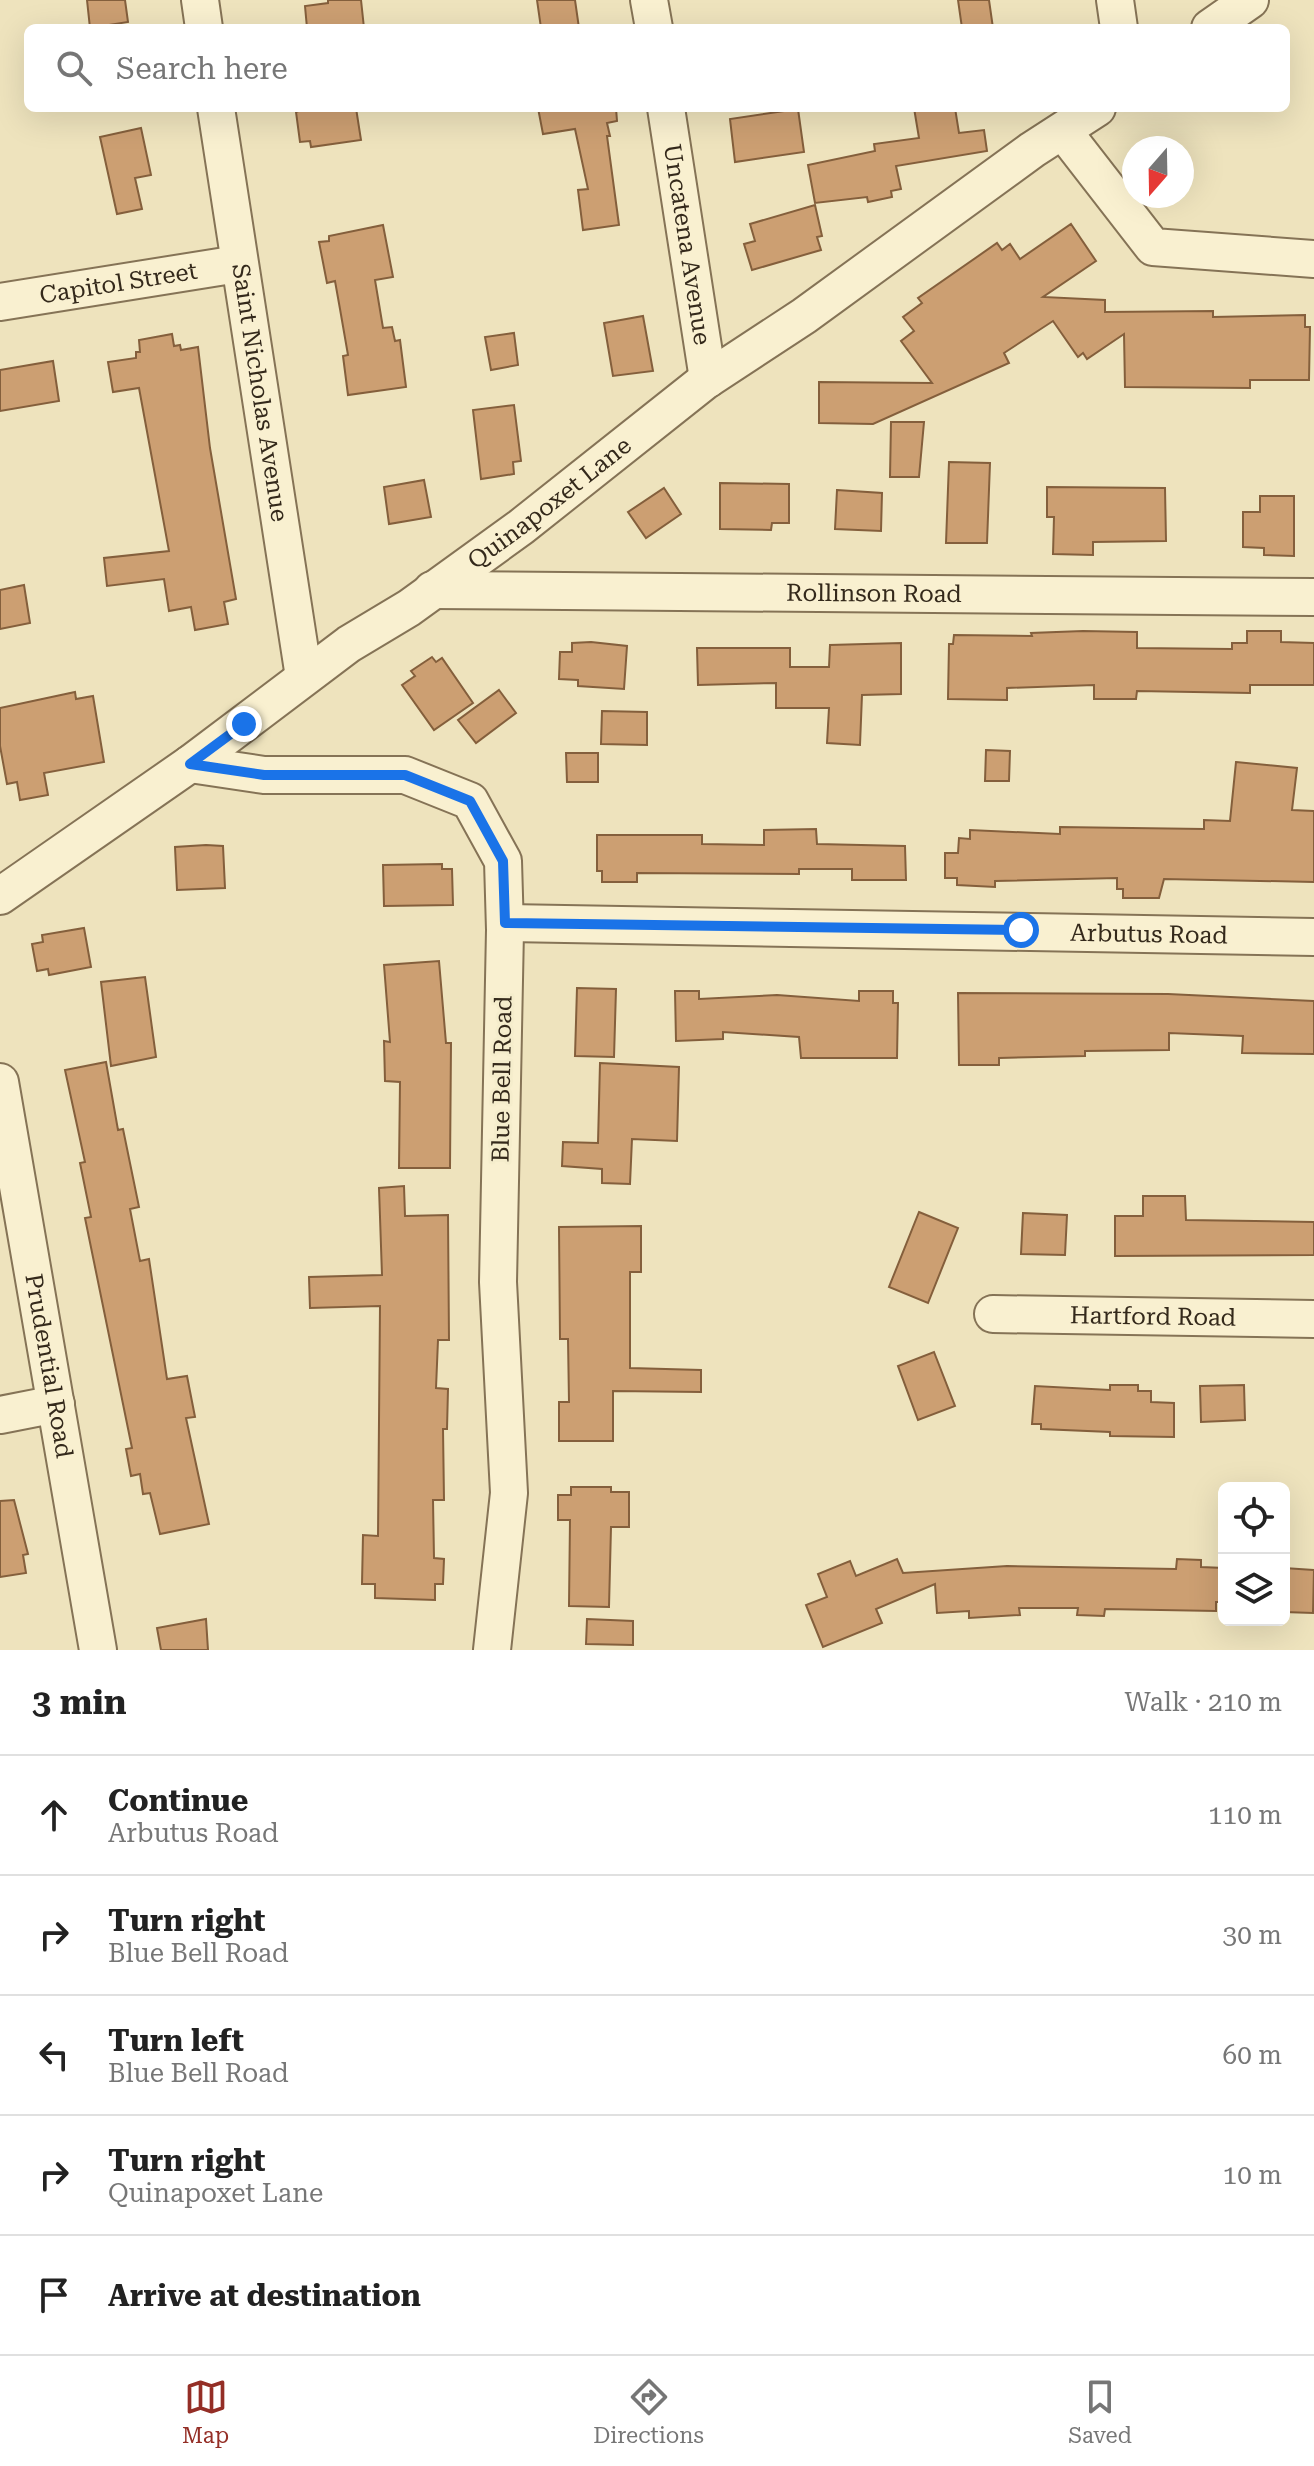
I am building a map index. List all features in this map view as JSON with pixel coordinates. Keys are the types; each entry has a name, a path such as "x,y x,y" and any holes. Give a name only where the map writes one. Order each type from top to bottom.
{"street":[{"path":"200,0 203,24"},
{"path":"649,0 653,24"},
{"path":"1115,0 1118,24"},
{"path":"1216,24 1250,0"},
{"name":"Saint Nicholas Avenue","path":"217,112 304,677"},
{"name":"Uncatena Avenue","path":"667,112 708,379"},
{"name":"Quinapoxet Lane","path":"0,896 190,764 304,677 521,527 708,379 804,316 1091,112"},
{"path":"1063,131 1153,247 1314,259"},
{"name":"Capitol Street","path":"0,302 238,264"},
{"name":"Rollinson Road","path":"432,590 1314,597"},
{"name":"Blue Bell Road","path":"190,764 264,775 405,775 470,801 503,861 505,923 498,1282 509,1493 492,1650"},
{"name":"Arbutus Road","path":"505,923 1314,937"},
{"name":"Prudential Road","path":"0,1082 98,1650"},
{"name":"Hartford Road","path":"993,1314 1314,1319"},
{"path":"0,1415 56,1404"}],"building":[{"path":"87,0 125,0 128,22 90,24"},
{"path":"328,0 361,0 364,24 307,24 305,6 328,3"},
{"path":"537,0 575,0 578,24 540,24"},
{"path":"958,0 989,0 992,24 961,24"},
{"path":"296,112 357,112 361,140 311,147 310,141 300,142"},
{"path":"539,112 616,112 617,121 607,123 610,136 607,136 619,225 583,230 578,190 588,189 575,129 543,134"},
{"path":"798,112 804,152 735,162 730,119"},
{"path":"915,112 956,112 959,133 984,130 987,151 896,166 901,189 891,191 892,197 868,202 867,197 815,203 808,165 875,151 874,144 919,138"},
{"path":"141,128 151,175 135,178 142,209 117,214 100,137"},
{"path":"815,205 822,236 817,237 821,250 752,270 744,244 755,241 750,224"},
{"path":"1071,224 1096,261 1043,297 1105,300 1105,312 1213,311 1213,317 1305,315 1305,327 1310,327 1309,380 1250,380 1250,388 1125,387 1124,334 1087,359 1083,353 1078,357 1053,321 1004,353 1009,363 873,424 819,423 819,382 932,383 901,341 914,331 903,317 922,303 918,298 997,243 1002,250 1010,244 1020,259"},
{"path":"383,225 393,277 375,280 383,328 392,327 395,341 400,340 406,387 348,395 343,356 348,355 335,281 327,283 319,242 329,241 329,236"},
{"path":"643,316 653,371 613,376 604,323"},
{"path":"514,333 518,365 491,370 485,337"},
{"path":"172,334 174,346 180,345 181,350 198,347 210,448 236,599 224,602 228,624 195,630 191,607 169,611 164,579 107,586 104,558 169,551 139,388 113,392 108,362 136,358 136,352 140,352 139,340"},
{"path":"53,361 59,401 0,411 0,370"},
{"path":"514,405 521,461 513,462 514,474 481,479 473,410"},
{"path":"891,422 924,422 919,477 890,477"},
{"path":"949,462 990,463 987,543 946,543"},
{"path":"424,480 431,517 389,524 384,487"},
{"path":"720,483 789,484 789,523 772,523 771,530 720,529"},
{"path":"1047,487 1165,488 1166,541 1093,542 1093,555 1053,554 1054,517 1047,517"},
{"path":"664,488 681,514 646,538 628,512"},
{"path":"837,490 882,493 881,531 835,529"},
{"path":"1260,496 1294,496 1294,556 1264,555 1264,548 1243,547 1243,512 1260,512"},
{"path":"24,585 30,623 0,629 0,590"},
{"path":"1247,631 1281,631 1281,642 1314,643 1314,685 1250,685 1250,693 1137,691 1136,699 1094,699 1094,685 1007,688 1007,700 948,699 949,644 953,644 954,635 1032,636 1031,633 1137,632 1137,648 1232,649 1232,643 1247,643"},
{"path":"572,643 627,646 624,689 578,686 578,680 559,679 560,652 572,652"},
{"path":"901,643 901,694 862,695 860,745 827,743 829,708 776,708 776,683 698,685 697,648 790,648 790,667 829,667 830,645"},
{"path":"432,657 436,662 442,658 473,703 434,730 402,685 415,676 411,671"},
{"path":"499,690 516,713 476,743 458,720"},
{"path":"75,692 76,699 93,696 104,762 44,773 48,795 20,800 17,782 7,784 0,746 0,708"},
{"path":"602,711 647,712 647,745 601,744"},
{"path":"986,750 1010,751 1009,781 985,781"},
{"path":"566,753 598,753 598,782 567,782"},
{"path":"1236,762 1297,768 1292,810 1314,811 1314,882 1164,879 1159,898 1123,898 1123,889 1117,889 1117,878 995,881 995,887 957,885 957,878 945,878 945,853 958,853 959,838 970,839 970,830 1060,834 1060,827 1204,829 1204,820 1230,821"},
{"path":"816,829 817,844 905,846 906,880 852,880 852,869 799,869 799,874 637,873 637,882 602,882 602,871 597,871 597,835 702,835 702,844 764,845 764,830"},
{"path":"223,846 225,888 177,890 175,847"},
{"path":"442,864 442,869 452,869 453,905 384,906 383,865"},
{"path":"84,928 91,967 49,975 48,969 37,971 32,944 43,942 42,935"},
{"path":"439,961 446,1043 451,1043 450,1168 399,1168 400,1082 385,1081 384,1041 390,1042 384,965"},
{"path":"145,977 156,1057 111,1066 101,982"},
{"path":"577,988 616,989 614,1057 575,1056"},
{"path":"675,991 699,991 699,999 777,995 859,1001 859,991 893,991 893,1003 898,1003 897,1058 801,1058 799,1037 723,1032 723,1039 676,1041"},
{"path":"958,993 1168,994 1314,1001 1314,1054 1242,1053 1243,1036 1169,1033 1169,1050 1085,1051 1085,1056 999,1058 999,1065 959,1065"},
{"path":"106,1062 118,1130 123,1129 139,1207 130,1209 140,1261 149,1259 167,1379 187,1376 195,1417 186,1418 209,1524 160,1534 150,1493 143,1494 140,1474 131,1476 126,1449 132,1448 85,1218 91,1217 80,1163 85,1162 65,1070"},
{"path":"600,1063 679,1067 677,1141 632,1139 630,1184 602,1183 602,1169 562,1166 563,1142 598,1143"},
{"path":"404,1186 405,1216 448,1215 449,1340 438,1340 436,1388 448,1389 447,1429 443,1429 444,1500 433,1500 434,1558 444,1559 443,1584 435,1584 435,1600 375,1598 375,1584 362,1584 363,1535 378,1536 380,1306 310,1308 309,1277 382,1275 379,1188"},
{"path":"1143,1196 1185,1196 1186,1220 1314,1222 1314,1255 1115,1256 1115,1216 1143,1216"},
{"path":"919,1212 958,1228 928,1303 889,1287"},
{"path":"1023,1213 1067,1215 1065,1255 1021,1254"},
{"path":"641,1226 641,1272 630,1272 630,1368 701,1370 701,1392 613,1391 613,1441 559,1441 559,1402 569,1402 568,1339 560,1339 559,1227"},
{"path":"934,1352 955,1406 918,1420 898,1366"},
{"path":"1110,1385 1138,1385 1138,1391 1151,1391 1151,1402 1174,1403 1174,1437 1110,1436 1110,1432 1041,1429 1041,1424 1032,1424 1035,1386 1110,1390"},
{"path":"1244,1385 1245,1420 1201,1422 1200,1386"},
{"path":"571,1487 611,1487 611,1492 629,1492 629,1527 611,1527 609,1607 569,1606 570,1520 558,1520 558,1495 571,1495"},
{"path":"14,1500 28,1554 23,1555 26,1573 0,1577 0,1501"},
{"path":"897,1559 903,1573 1007,1566 1176,1569 1177,1559 1201,1560 1201,1567 1218,1568 1218,1602 1216,1611 1105,1609 1104,1616 1077,1615 1078,1608 1019,1608 1020,1615 969,1618 969,1611 937,1613 935,1584 876,1609 882,1623 823,1647 806,1605 827,1597 818,1574 850,1561 856,1576"},
{"path":"1290,1568 1314,1570 1313,1613 1290,1612"},
{"path":"206,1619 208,1650 161,1650 157,1628"},
{"path":"587,1619 633,1621 633,1645 586,1644"}],"route":[{"path":"244,724 190,764 264,775 405,775 470,801 503,861 505,923 1021,930"}]}
